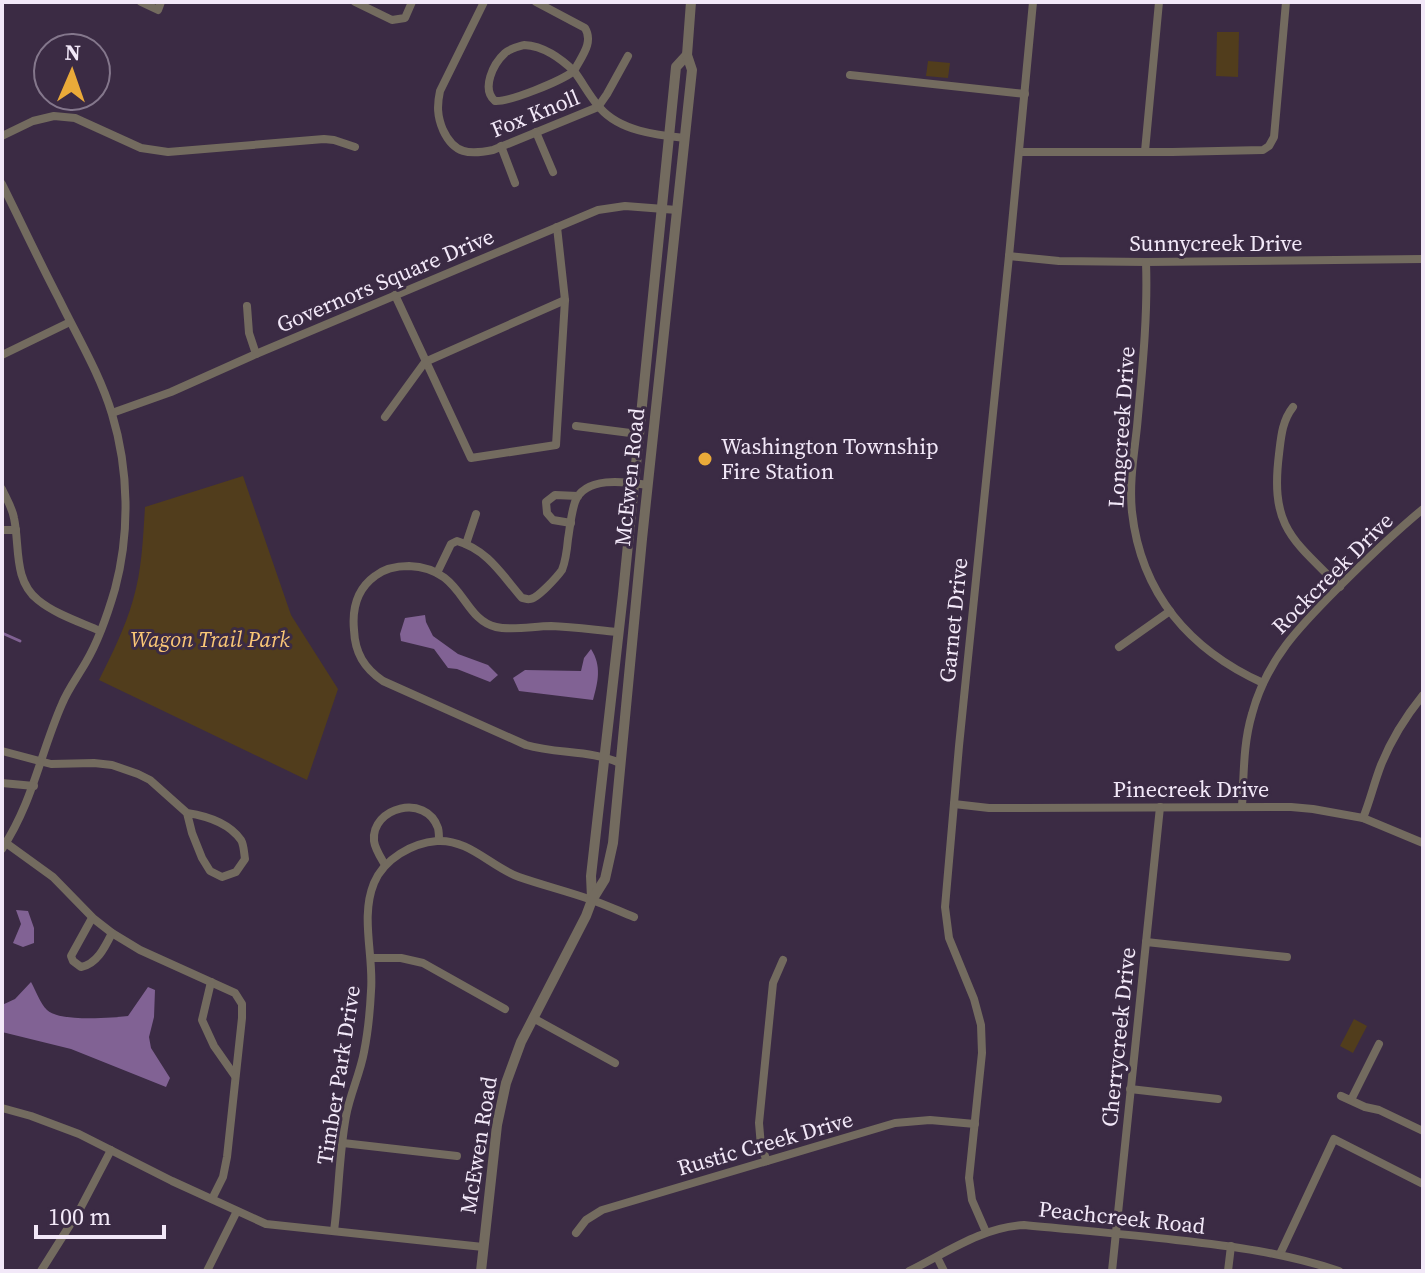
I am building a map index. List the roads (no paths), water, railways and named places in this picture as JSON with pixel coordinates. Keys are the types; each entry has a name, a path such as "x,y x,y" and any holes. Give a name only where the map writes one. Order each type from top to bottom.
{"street":[{"path":"141,2 158,10 161,2"},
{"path":"355,2 392,20 405,18 412,2"},
{"name":"Fox Knoll","path":"484,2 440,91 439,121 447,139 457,149 482,152 598,107 628,56"},
{"name":"Fox Knoll","path":"536,2 584,26 590,39 587,46 574,71 567,76 503,101 495,101 489,95 488,85 495,67 507,52 524,45 553,55 574,71 598,107"},
{"name":"McEwen Road","path":"481,1271 500,1104 512,1062 605,879 613,843 692,70 687,55 691,2"},
{"name":"Garnet Drive","path":"986,1232 969,1189 982,1053 981,1025 974,999 949,938 945,907 1033,2"},
{"path":"1145,151 1159,2"},
{"path":"1019,152 1257,152 1269,146 1274,137 1286,2"},
{"name":"McEwen Road","path":"592,900 591,876 676,67 687,55"},
{"path":"850,75 1025,94"},
{"path":"598,107 629,127 685,138"},
{"path":"2,136 43,118 64,117 86,122 124,142 155,151 324,139 355,147"},
{"path":"536,132 553,172"},
{"path":"501,146 515,183"},
{"path":"2,184 112,413 124,476 125,519 120,568 100,631 50,730 34,786 4,846 53,877 92,918 112,933 140,950 235,993 242,1004 227,1157 223,1177 212,1199"},
{"name":"Governors Square Drive","path":"112,413 171,392 598,210 613,206 677,210"},
{"path":"395,295 471,458 556,445 565,300 557,227"},
{"name":"Sunnycreek Drive","path":"1009,256 1059,261 1146,262 1423,259"},
{"name":"Longcreek Drive","path":"1146,262 1146,319 1132,475 1135,531 1154,586 1170,611 1209,652 1240,673 1263,683"},
{"path":"385,417 425,362 565,300"},
{"path":"247,306 249,333 256,354"},
{"path":"2,355 70,322"},
{"path":"1293,407 1284,421 1279,449 1276,486 1279,512 1296,543 1340,587"},
{"path":"576,426 638,434"},
{"path":"437,573 451,544 457,541 482,552 522,598 535,598 562,570 578,496 606,482 648,485"},
{"path":"2,489 13,512 19,566 29,590 38,600 100,631"},
{"path":"571,523 553,520 547,513 546,502 555,495 578,496"},
{"name":"Rockcreek Drive","path":"1242,806 1247,732 1263,683 1286,644 1388,538 1423,509"},
{"path":"466,544 476,514"},
{"path":"2,530 16,530"},
{"path":"619,632 552,626 496,627 483,620 452,583 437,573 416,566 394,567 378,573 362,588 356,601 353,627 357,651 366,667 383,681 526,745 605,756 620,763"},
{"path":"1119,647 1170,611"},
{"path":"1363,818 1390,744 1423,695"},
{"path":"2,751 51,764 94,763 126,769 150,780 187,813 208,817 243,842 245,859 236,872 222,877 210,871 192,833 187,813"},
{"path":"2,783 34,786"},
{"name":"Pinecreek Drive","path":"954,804 1001,808 1242,806 1313,809 1363,818 1423,843"},
{"path":"439,841 438,828 431,817 418,809 402,807 386,814 376,829 374,841 385,865 412,848 439,841 454,843 469,848 507,872 634,917"},
{"name":"Cherrycreek Drive","path":"1112,1271 1160,807"},
{"name":"Timber Park Drive","path":"334,1231 343,1143 350,1099 364,1052 371,991 370,897 377,876 385,865"},
{"path":"92,918 71,956 73,961 81,967 87,966 98,957 112,933"},
{"path":"1146,942 1287,957"},
{"path":"371,958 401,958 423,963 505,1009"},
{"path":"767,1161 761,1146 759,1123 773,983 783,960"},
{"path":"211,982 202,1020 214,1046 235,1076"},
{"path":"533,1018 615,1063"},
{"path":"1351,1100 1379,1044"},
{"path":"1130,1089 1218,1099"},
{"path":"1341,1096 1423,1131"},
{"path":"2,1108 57,1125 266,1224 483,1247"},
{"name":"Rustic Creek Drive","path":"576,1233 586,1220 602,1210 902,1122 930,1120 975,1124"},
{"path":"1280,1254 1334,1139 1423,1184"},
{"path":"343,1143 457,1156"},
{"path":"41,1271 80,1209 111,1150"},
{"path":"207,1271 237,1211"},
{"name":"Peachcreek Road","path":"909,1271 986,1232 1024,1225 1231,1246 1280,1254 1339,1271"},
{"path":"1228,1271 1231,1246"},
{"path":"937,1257 944,1271"}],"waterway":[{"path":"2,633 20,641"}],"place":[{"name":"Washington Township Fire Station","path":"705,459"}],"park label":[{"name":"Wagon Trail Park","path":"210,639"}]}
